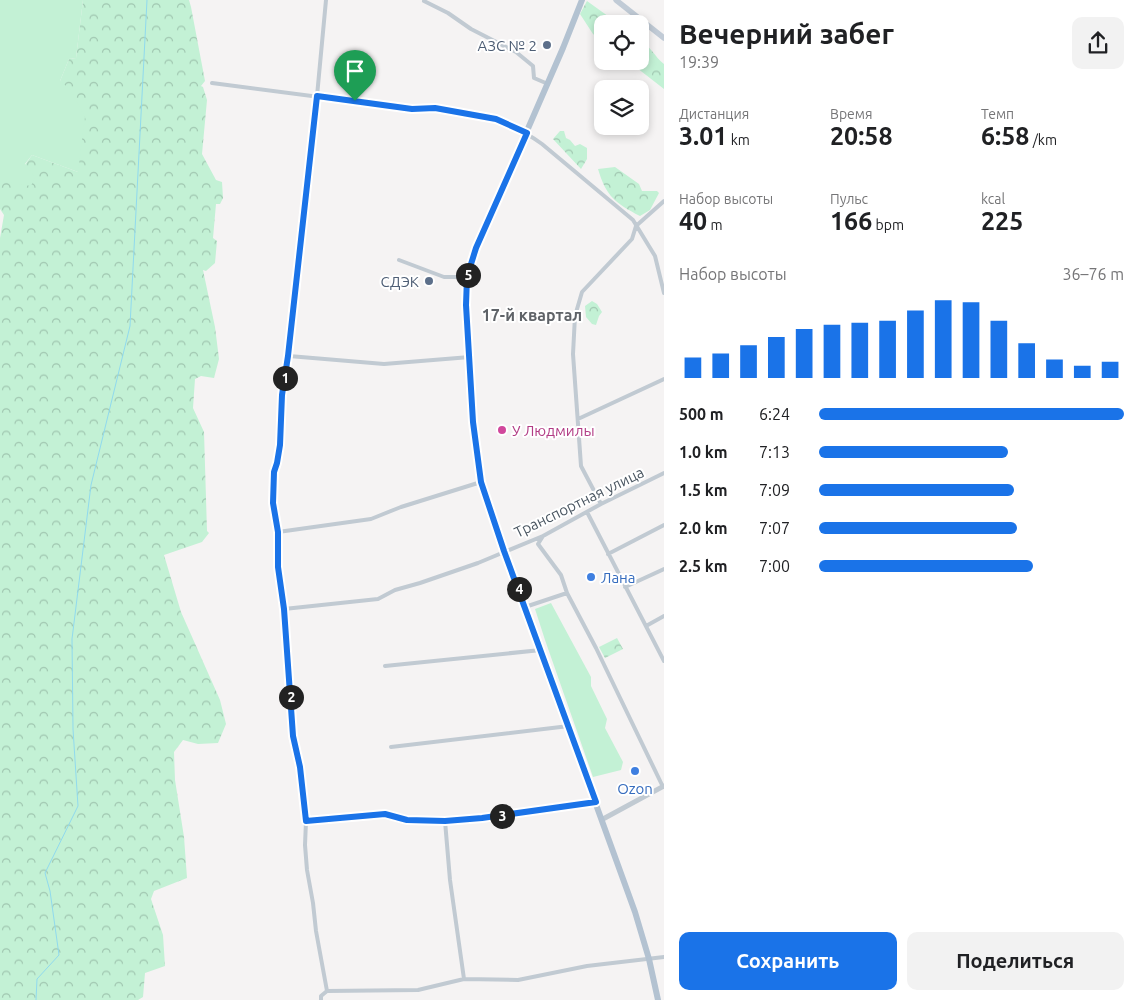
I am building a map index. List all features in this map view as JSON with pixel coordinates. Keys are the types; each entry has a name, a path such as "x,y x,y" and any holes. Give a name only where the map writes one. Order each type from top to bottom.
{"main road":[{"path":"582,0 548,84 476,248 467,277 466,305 473,422 481,482 504,551 603,819 635,912 649,959 658,1000"},
{"path":"616,0 664,38"}],"street":[{"path":"326,0 317,96 282,395 280,445 274,472 273,503 278,532 278,567 284,609 293,736 300,767 306,821 307,870 328,990"},
{"path":"424,1 448,13 471,29 516,52 534,66 534,78 548,84"},
{"path":"212,83 412,109 435,108 496,119 527,133 633,220 655,256 664,293"},
{"path":"601,504 581,466 573,354 575,316 582,292 632,239 636,226 664,201"},
{"path":"400,260 444,277 467,277"},
{"path":"288,356 384,364 470,357"},
{"path":"578,419 664,379"},
{"name":"Транспортная улица","path":"284,609 378,599 394,590 420,584 478,563 543,536 664,472"},
{"path":"278,532 371,519 401,507 481,482"},
{"path":"586,512 664,662"},
{"path":"608,554 664,525"},
{"path":"543,536 538,544 561,575 567,593 596,648 663,787 603,819"},
{"path":"625,587 664,569"},
{"path":"525,607 567,593"},
{"path":"646,626 664,616"},
{"path":"385,666 541,650"},
{"path":"391,747 569,726"},
{"path":"306,821 385,814 407,820 445,821 482,818 596,802"},
{"path":"445,821 450,880 464,980"},
{"path":"321,1000 321,996 328,990 418,990 464,980 518,980 588,966 664,957"}],"green space":[{"path":"0,0 83,0 76,58 69,59 60,81 70,89 85,117 78,172 32,155 25,164 35,177 31,186 0,181"},
{"path":"83,0 189,0 191,7 205,81 201,86 207,100 202,154 216,180 222,182 223,198 220,204 216,204 213,238 217,241 215,263 206,271 203,270 215,327 219,359 214,378 201,376 195,379 193,408 204,432 207,531 209,533 202,542 164,555 181,612 220,700 226,724 218,743 198,744 183,740 174,752 175,780 184,837 187,878 154,891 151,899 163,935 165,966 145,973 143,997 138,1000 0,1000 0,238 4,215 0,209 0,181 25,165 32,155 78,172 60,81 69,59 76,58"},
{"path":"587,1 606,15 594,15 594,35 580,14"},
{"path":"649,47 664,64 664,89 640,70 649,70"},
{"path":"560,131 564,131 566,138 575,146 580,144 587,148 587,159 581,169 553,139"},
{"path":"615,167 639,184 642,191 657,191 659,193 650,210 640,216 618,203 608,192 598,169"},
{"path":"592,301 597,304 602,312 596,325 592,324 586,317 585,306"},
{"path":"551,603 591,677 591,686 607,719 605,728 623,762 621,770 593,777 535,609"},
{"path":"617,638 623,649 605,658 599,647"}],"waterway":[{"path":"36,1000 37,979 59,955 50,891 45,873 78,806 73,729 72,639 91,485 130,326 147,0"}],"place":[{"name":"АЗС № 2","path":"547,45"},
{"name":"СДЭК","path":"429,281"},
{"name":"У Людмилы","path":"502,430"},
{"name":"Лана","path":"591,577"},
{"name":"Ozon","path":"635,771"}],"district":[{"name":"17-й квартал","path":"532,315"}],"route":[{"path":"317,96 355,101 412,109 435,108 496,119 527,133 476,248 467,277 466,305 473,422 481,482 504,551 596,802 482,818 445,821 407,820 385,814 306,821 300,767 293,736 284,609 278,567 278,532 273,503 274,472 280,445 282,395 317,96"}]}
